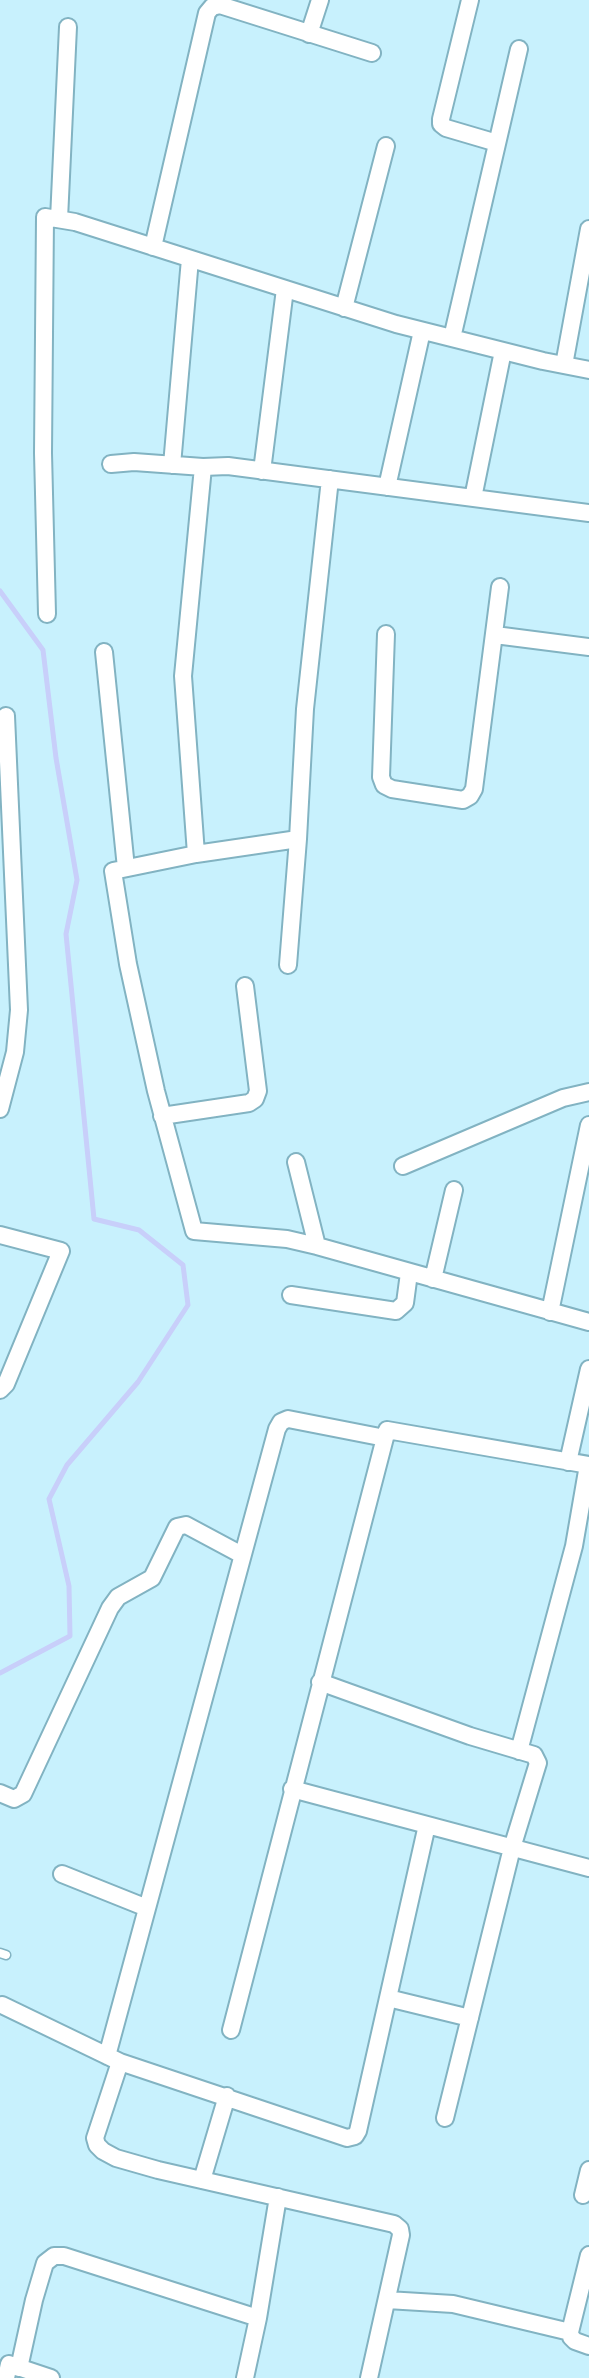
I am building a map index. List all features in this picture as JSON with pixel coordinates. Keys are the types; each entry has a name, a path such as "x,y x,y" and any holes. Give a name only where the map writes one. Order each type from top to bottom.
{"street":[{"path":"309,34 320,0"},
{"path":"470,0 441,124 446,128 497,143"},
{"path":"153,247 207,13 212,7 220,5 372,53"},
{"path":"59,219 68,27"},
{"path":"452,338 519,49"},
{"path":"344,308 386,146"},
{"path":"48,614 43,453 45,217 75,222 422,331 589,370"},
{"path":"564,365 589,229"},
{"path":"172,465 189,259"},
{"path":"262,471 285,289"},
{"path":"387,487 422,331"},
{"path":"473,498 503,351"},
{"path":"111,464 134,462 203,467 228,466 589,513"},
{"path":"196,854 183,676 203,467"},
{"path":"288,965 305,709 330,479"},
{"path":"386,634 381,777 384,785 392,789 463,800 470,796 474,789 500,587"},
{"path":"495,635 589,647"},
{"path":"104,652 126,868"},
{"path":"0,1109 12,1069 18,1030 8,943 6,716"},
{"path":"298,839 196,854 113,871 128,964 162,1116 194,1231 287,1239 589,1322"},
{"path":"162,1116 249,1103 255,1099 258,1091 244,986"},
{"path":"403,1166 563,1098 589,1092"},
{"path":"550,1312 589,1125"},
{"path":"296,1162 317,1246"},
{"path":"433,1279 454,1190"},
{"path":"0,1234 61,1251 6,1384 0,1390"},
{"path":"291,1295 396,1311 405,1303 410,1273"},
{"path":"568,1461 589,1369"},
{"path":"369,2378 401,2235 400,2229 394,2224 116,2158 103,2151 97,2145 95,2138 147,1908 277,1429 281,1422 288,1419 384,1438"},
{"path":"231,2030 387,1430 588,1465 574,1546 519,1751"},
{"path":"0,1793 14,1799 23,1794 110,1608 118,1597 152,1578 177,1527 186,1525 243,1555"},
{"path":"320,1682 470,1736 534,1755 538,1763 512,1848 445,2118"},
{"path":"292,1789 589,1868"},
{"path":"2,2005 114,2059 347,2138 355,2136 427,1825"},
{"path":"62,1874 147,1908"},
{"path":"388,1998 470,2018"},
{"path":"202,2180 227,2096"},
{"path":"583,2195 589,2170"},
{"path":"249,2377 278,2198"},
{"path":"589,2255 570,2332 575,2341 589,2346"},
{"path":"51,2378 9,2368 45,2263 54,2256 64,2256 258,2318"},
{"path":"387,2300 453,2304 570,2332"}],"waterway":[{"path":"0,591 43,650 56,758 77,880 66,934 94,1219 139,1230 183,1265 188,1305 138,1382 67,1465 49,1499 69,1586 70,1636 0,1673"}]}
